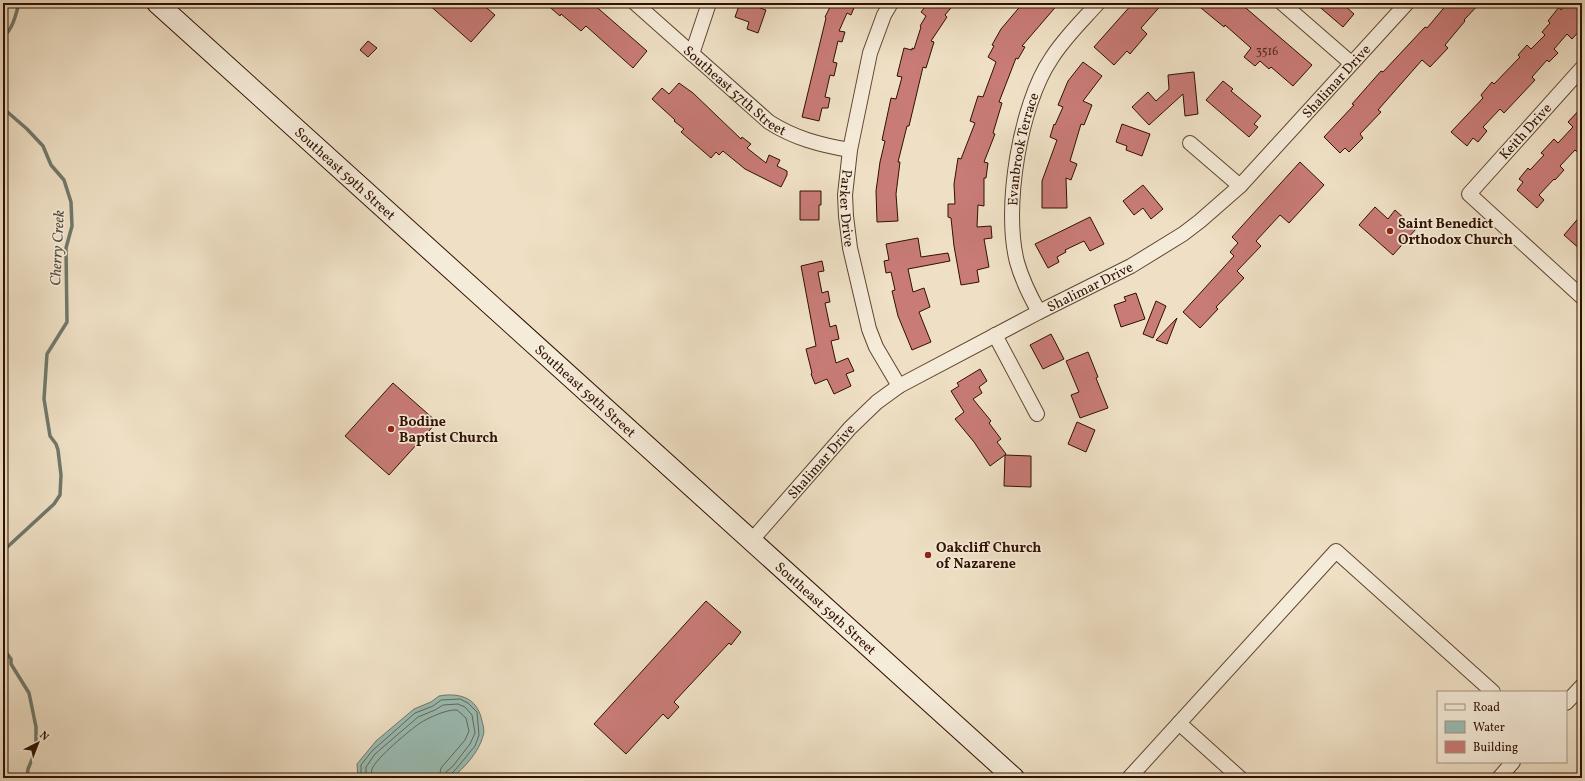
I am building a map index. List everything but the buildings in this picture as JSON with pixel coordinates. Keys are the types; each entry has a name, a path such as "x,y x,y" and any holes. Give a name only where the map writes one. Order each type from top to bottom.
{"main road":[{"name":"Southeast 59th Street","path":"156,3 1014,778"}],"street":[{"name":"Southeast 57th Street","path":"635,3 760,115 783,131 816,144 850,150"},
{"path":"692,54 710,3"},
{"name":"Parker Drive","path":"891,3 884,15 870,53 850,150 845,195 846,216 856,274 872,335 876,347 899,386"},
{"name":"Evanbrook Terrace","path":"1039,312 1020,274 1013,244 1011,221 1016,161 1032,100 1044,70 1059,47 1098,3"},
{"path":"1282,3 1351,63"},
{"name":"Shalimar Drive","path":"751,541 864,414 888,393 1039,312 1131,266 1200,221 1240,186 1407,3"},
{"name":"Keith Drive","path":"1582,68 1469,194 1582,297"},
{"path":"1190,143 1240,186"},
{"path":"995,335 1037,414"},
{"path":"1129,778 1336,550 1492,691"},
{"path":"1567,703 1582,686"},
{"path":"1179,723 1240,778"},
{"path":"1499,778 1512,763"}],"water":[{"path":"439,696 459,696 470,700 480,714 484,728 484,734 478,748 466,765 457,774 452,778 358,778 357,764 376,741 414,709 431,702"}],"waterway":[{"name":"Cherry Creek","path":"3,37 12,26 19,3"},
{"name":"Cherry Creek","path":"3,106 4,109 27,129 43,146 51,165 64,180 71,202 72,226 66,248 67,322 47,354 44,399 50,436 56,444 58,450 61,475 60,495 54,504 3,551"},
{"name":"Cherry Creek","path":"3,648 11,659 11,664 29,693 36,727 36,749 33,751 33,757 28,769 27,778"}],"place":[{"name":"Saint Benedict Orthodox Church","path":"1390,231"},
{"name":"Bodine Baptist Church","path":"391,429"},
{"name":"Oakcliff Church of Nazarene","path":"928,555"}]}
